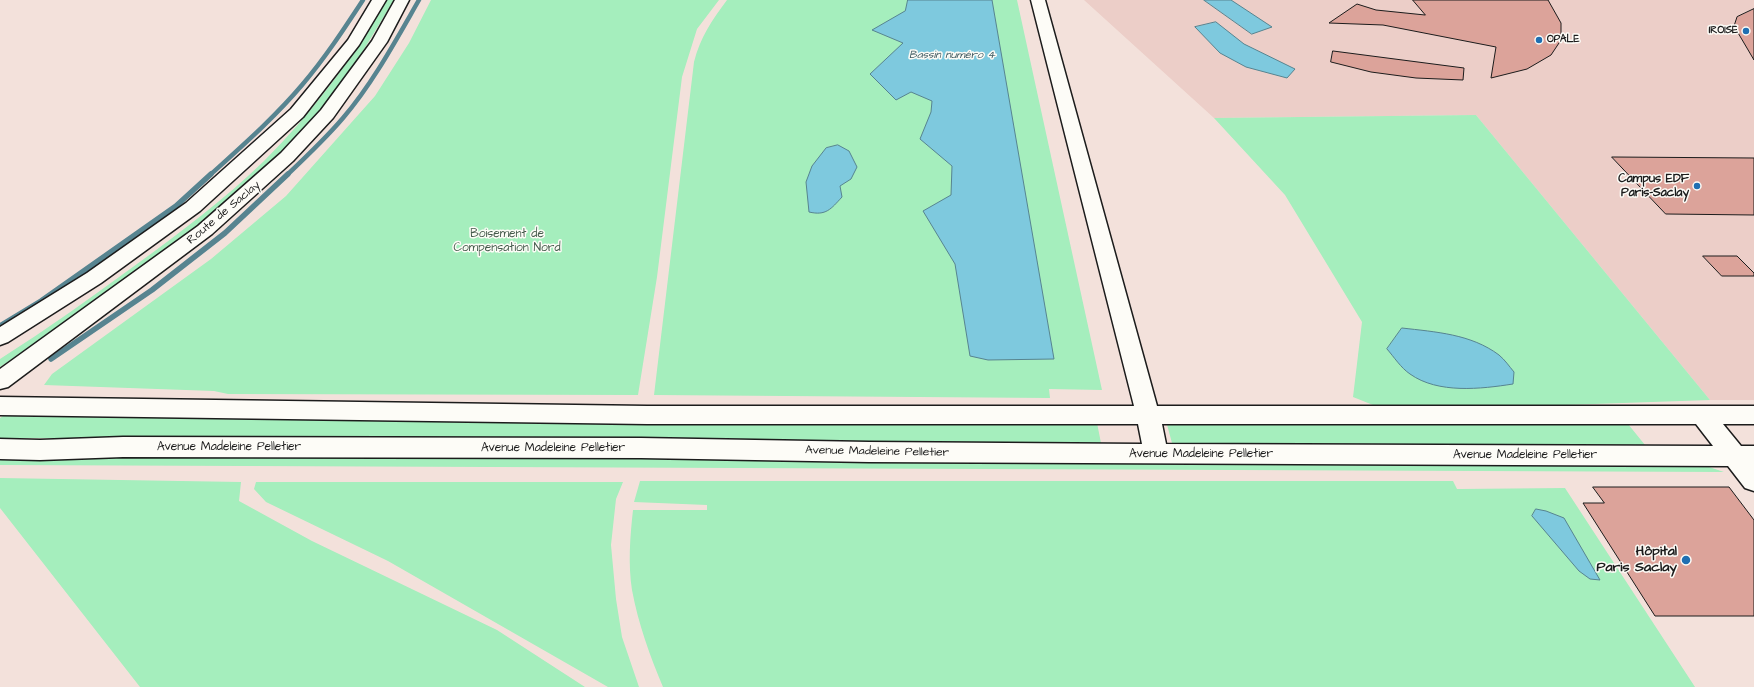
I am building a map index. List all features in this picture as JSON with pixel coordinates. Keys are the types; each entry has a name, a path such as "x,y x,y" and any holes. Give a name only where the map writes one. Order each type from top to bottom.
{"street":[{"name":"Route de Saclay","path":"0,336 94,278 193,207 297,113 354,42 379,0"},
{"name":"Route de Saclay","path":"0,380 202,232 287,157 327,114 379,42 402,0"},
{"path":"1038,0 1148,416 1156,454"},
{"path":"3,406 647,415 1754,415"},
{"path":"1702,415 1744,456 1754,481"},
{"name":"Avenue Madeleine Pelletier","path":"0,449 40,450 123,447 642,448 869,452 1744,456"}],"shaded area":[{"path":"1084,0 1754,0 1754,400 1710,400 1476,115 1214,118"}],"green space":[{"path":"387,0 394,0 355,64 329,100 299,135 253,180 201,225 42,339 0,367 0,359 69,313 170,240 218,202 264,161 315,105 360,43"},
{"name":"Boisement de Compensation Nord","path":"431,0 719,0 697,29 682,77 657,277 638,395 228,394 214,391 44,385 52,374 211,259 286,196 375,96 409,43"},
{"path":"727,0 1017,0 1102,390 1049,389 1050,398 654,395 694,62 707,30"},
{"path":"1476,115 1710,400 1565,405 1373,405 1353,397 1362,322 1285,195 1214,118"},
{"path":"3,416 1097,423 1101,443 0,438 0,418"},
{"path":"1166,421 1628,424 1645,445 1172,443"},
{"path":"0,457 1694,462 1724,472 0,465"},
{"path":"0,478 241,482 239,501 312,541 497,630 585,687 140,687 0,508"},
{"path":"640,481 1453,481 1457,489 1565,488 1695,687 663,687 645,639 632,590 630,550 633,510 707,510 707,505 634,502"},
{"path":"256,482 623,482 616,499 611,545 616,599 622,637 639,687 608,687 388,561 266,502 254,489"}],"water":[{"name":"Bassin numéro 4","path":"908,0 992,0 1054,359 988,360 970,356 955,264 923,211 951,195 952,166 920,139 931,112 932,101 911,92 896,100 870,74 903,43 872,30 905,11"},
{"path":"1204,0 1231,0 1272,27 1252,34"},
{"path":"1216,22 1244,44 1295,69 1287,78 1246,67 1220,53 1195,27"},
{"path":"838,145 849,151 857,167 851,179 840,186 842,197 835,205 824,212 809,212 806,182 812,166 826,148"},
{"path":"1402,328 1453,335 1477,342 1499,355 1505,361 1514,372 1513,384 1460,388 1433,385 1421,380 1404,369 1387,349"},
{"path":"1536,509 1564,518 1600,580 1590,579 1579,571 1532,516"}],"building":[{"path":"1413,0 1548,0 1561,23 1561,40 1551,55 1527,69 1491,78 1496,47 1383,25 1329,23 1357,4 1376,10 1425,15"},
{"name":"IROISE","path":"1754,9 1754,60 1734,26 1737,17"},
{"path":"1333,51 1464,68 1463,80 1416,78 1371,72 1331,62"},
{"name":"Campus EDF Paris-Saclay","path":"1612,157 1754,158 1754,215 1666,214"},
{"path":"1703,256 1737,256 1754,273 1754,276 1722,276"},
{"name":"Hôpital Paris Saclay","path":"1593,487 1729,487 1754,520 1754,616 1655,616 1583,503 1604,503"}],"waterway":[{"path":"210,175 292,97 326,54 363,0"},
{"path":"287,175 330,133 354,105 384,61 419,0"},
{"path":"0,326 41,301 176,206 211,174"},
{"path":"51,359 152,290 225,233 288,174"}],"place":[{"name":"IROISE","path":"1746,31"},
{"name":"OPALE","path":"1539,40"},
{"name":"Campus EDF Paris-Saclay","path":"1697,186"},
{"name":"Hôpital Paris Saclay","path":"1686,560"}]}
